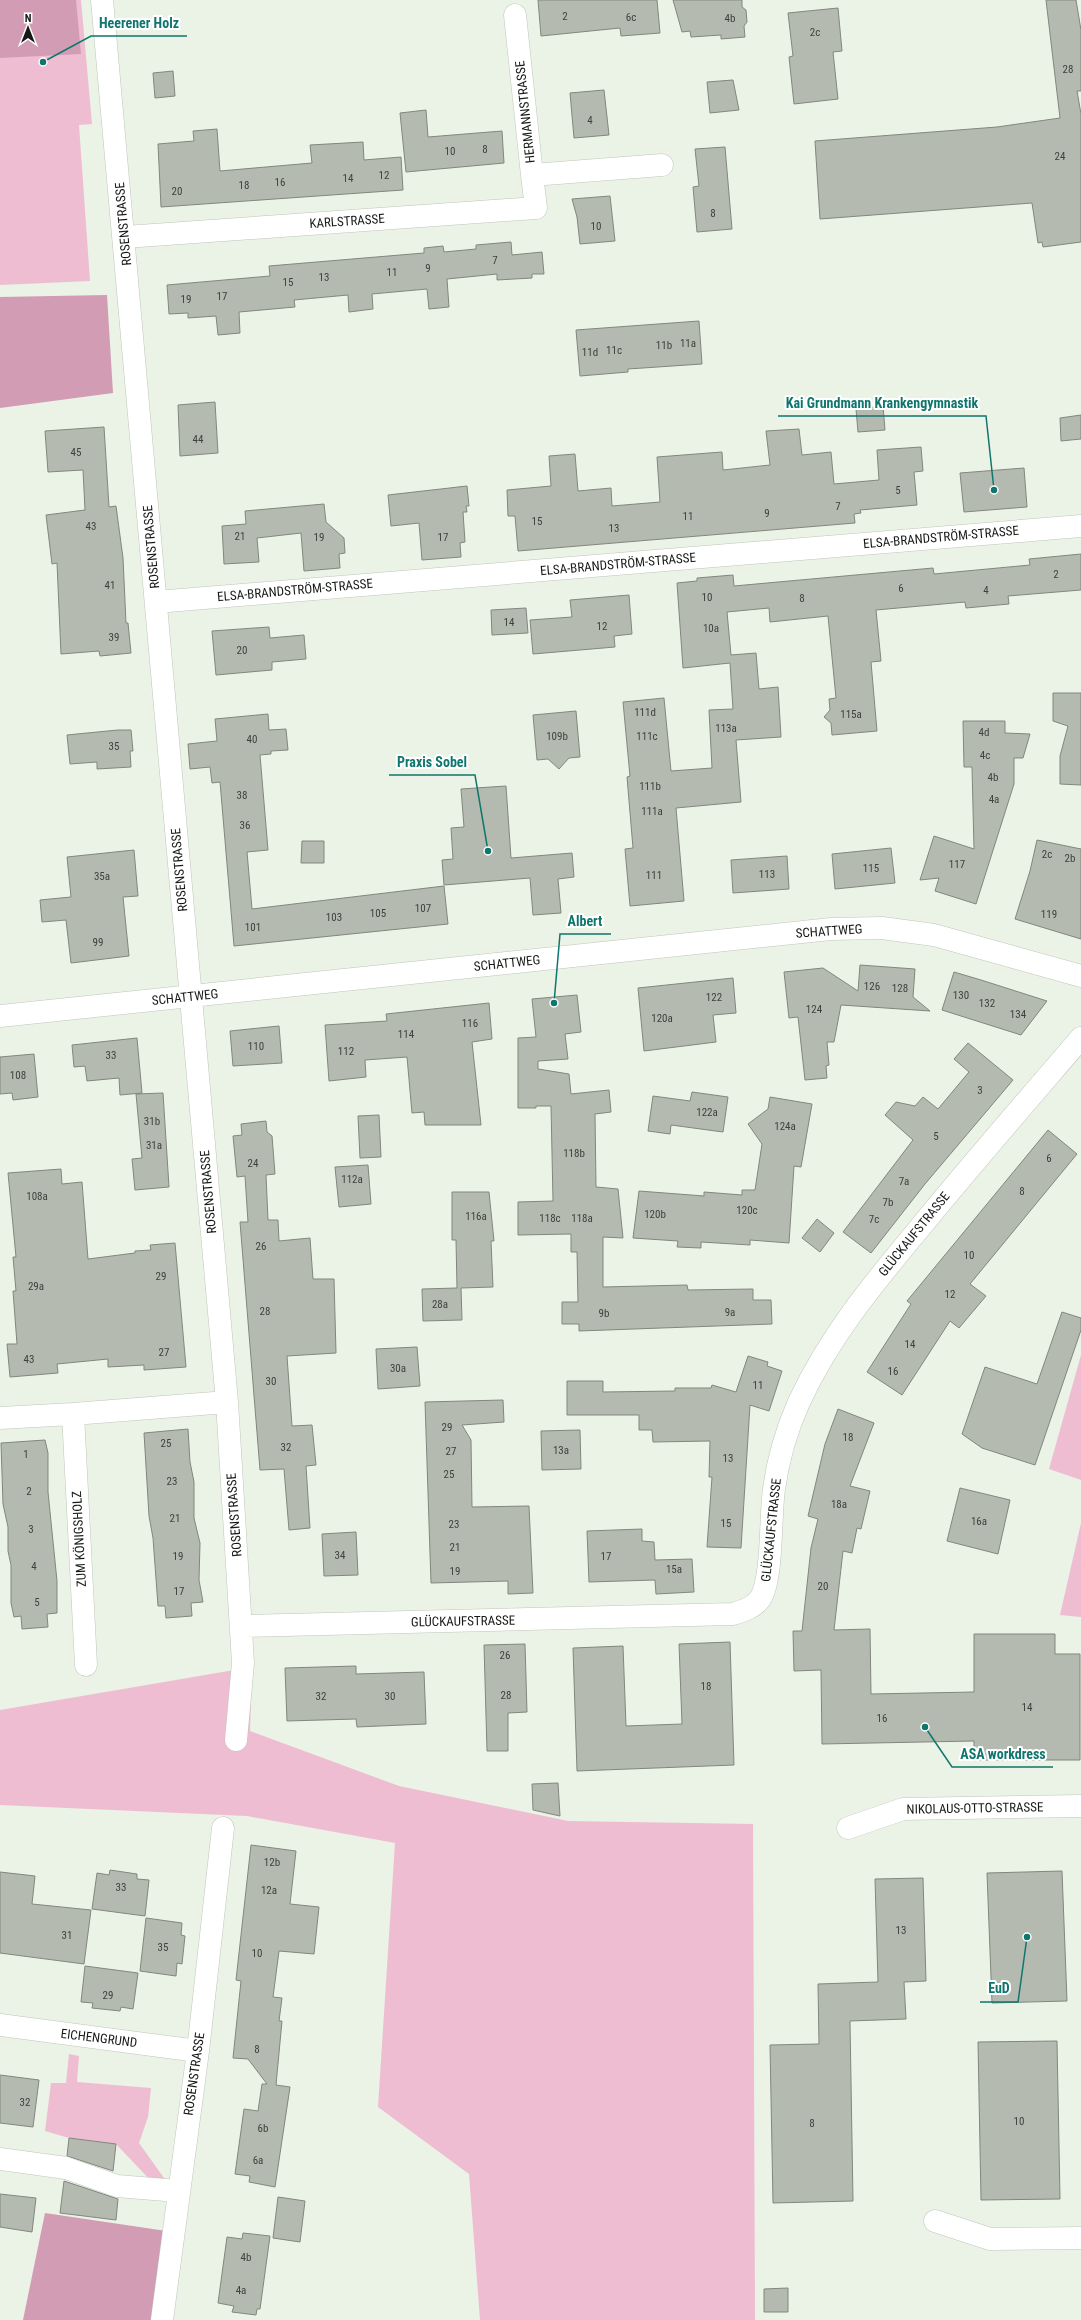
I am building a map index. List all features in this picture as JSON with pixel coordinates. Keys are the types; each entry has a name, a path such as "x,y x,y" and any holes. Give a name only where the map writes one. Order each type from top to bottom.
{"street":[{"name":"ROSENSTRASSE","path":"102,0 125,237 190,997 227,1402 242,1626 243,1663 236,1740"},
{"name":"HERMANNSTRASSE","path":"515,15 532,175 662,164"},
{"name":"KARLSTRASSE","path":"125,237 536,208 532,175"},
{"name":"ELSA-BRANDSTRÖM-STRASSE","path":"156,602 1081,526"},
{"name":"SCHATTWEG","path":"0,1016 831,929 882,928 934,935 1081,976"},
{"name":"GLÜCKAUFSTRASSE","path":"242,1626 733,1614 753,1606 760,1599 767,1576 774,1490 780,1457 798,1404 815,1368 856,1304 953,1186 1081,1038"},
{"path":"0,1418 227,1402"},
{"name":"ZUM KÖNIGSHOLZ","path":"72,1414 86,1664"},
{"name":"NIKOLAUS-OTTO-STRASSE","path":"848,1828 903,1809 1081,1806"},
{"name":"ROSENSTRASSE","path":"162,2320 178,2191 198,2051 223,1828"},
{"name":"EICHENGRUND","path":"0,2025 198,2051"},
{"path":"0,2159 66,2168 117,2186 178,2191"},
{"path":"935,2221 990,2239 1081,2238"}],"shaded area":[{"path":"0,0 81,0 92,124 79,125 90,281 0,285"},
{"path":"0,0 76,0 81,54 0,58"},
{"path":"107,295 113,393 0,408 0,297"},
{"path":"1081,1355 1081,1480 1049,1469"},
{"path":"1081,1523 1081,1617 1060,1615"},
{"path":"252,1667 250,1731 399,1786 568,1821 753,1824 755,2320 480,2320 469,2174 378,2107 395,1843 247,1816 0,1805 0,1710"},
{"path":"69,2054 79,2056 77,2082 151,2088 148,2117 139,2143 169,2185 154,2184 116,2144 69,2138 45,2131 51,2083 66,2083"},
{"path":"45,2213 173,2232 162,2320 23,2320"}],"building":[{"path":"538,0 657,0 660,33 621,36 620,28 541,36"},
{"path":"673,0 742,0 742,7 746,10 747,22 744,26 745,37 721,39 721,35 691,37 690,31 682,32"},
{"path":"1046,0 1076,0 1081,30 1081,91 1077,91 1081,114 1081,242 1043,247 1042,242 1038,243 1032,203 820,219 815,141 997,127 1060,118"},
{"path":"838,8 842,51 833,52 838,99 794,104 789,57 793,56 788,13"},
{"path":"173,71 175,96 155,98 153,73"},
{"path":"733,80 739,110 710,113 707,82"},
{"path":"604,90 609,135 574,138 570,93"},
{"path":"426,110 428,137 502,131 504,163 406,172 400,113"},
{"path":"217,129 220,171 312,163 310,145 363,142 364,160 401,157 403,190 161,207 158,144 194,141 193,131"},
{"path":"725,147 732,229 697,232 693,187 699,186 695,149"},
{"path":"610,196 615,241 580,244 577,217 572,199"},
{"path":"511,242 512,255 542,252 544,274 532,274 532,278 497,280 497,274 447,279 449,307 429,309 427,289 372,294 373,309 349,312 348,295 294,300 295,307 239,312 240,333 218,335 216,316 188,318 188,313 169,314 167,285 270,276 269,266 424,253 424,248 443,246 444,252 476,249 476,245"},
{"path":"699,321 702,364 628,369 628,372 580,376 576,330"},
{"path":"215,402 218,453 180,456 178,405"},
{"path":"883,406 885,430 858,432 856,409"},
{"path":"1081,415 1081,439 1061,441 1060,418"},
{"path":"104,427 109,507 116,506 123,558 126,623 128,623 131,653 100,656 99,651 61,654 57,563 52,564 46,515 85,510 83,470 48,472 45,431"},
{"path":"799,429 802,455 831,452 834,484 879,480 877,450 921,447 923,471 914,472 917,505 860,510 861,513 854,514 855,523 518,551 515,516 508,516 507,490 551,486 549,456 575,454 578,491 611,488 612,506 660,502 657,457 722,452 723,470 770,465 766,431"},
{"path":"1024,468 1027,507 964,512 960,473"},
{"path":"467,486 469,506 466,506 467,512 463,512 465,542 460,543 461,557 422,560 419,523 391,526 388,495"},
{"path":"324,504 326,522 344,538 345,553 339,554 340,568 304,571 301,533 257,538 259,562 224,564 222,526 246,524 245,511"},
{"path":"1081,554 1081,590 1008,596 1009,604 966,608 965,602 876,610 881,661 871,662 877,731 832,735 831,723 824,717 830,710 829,699 836,698 828,616 770,622 769,608 727,612 731,655 756,653 759,689 778,687 781,737 736,740 741,802 676,808 684,901 630,906 625,849 633,848 627,777 630,776 623,702 664,698 671,771 712,768 709,710 733,709 730,663 683,668 677,583 697,581 697,578 733,575 734,586 933,568 934,574 1030,565 1029,559"},
{"path":"629,595 632,634 614,636 615,647 533,654 530,620 572,617 570,600"},
{"path":"526,608 528,633 492,635 491,610"},
{"path":"269,627 270,638 304,635 306,659 272,662 272,670 216,675 212,631"},
{"path":"1053,693 1081,693 1081,785 1060,784 1060,756 1068,726 1053,721"},
{"path":"576,711 580,757 569,758 559,769 548,759 537,760 533,715"},
{"path":"268,714 269,730 286,729 288,750 271,751 271,754 260,755 268,850 247,852 252,909 444,886 448,924 234,946 220,782 212,783 210,767 190,769 188,744 217,741 215,719"},
{"path":"963,721 1005,721 1005,733 1030,734 1023,758 1014,758 1014,784 976,904 935,891 939,878 920,880 934,836 974,849 972,767 964,767"},
{"path":"131,730 133,751 130,751 131,767 97,769 97,762 70,764 67,735"},
{"path":"506,786 511,858 572,853 574,877 558,879 561,913 533,915 530,878 444,885 442,860 453,859 451,828 464,827 461,789"},
{"path":"1037,840 1081,849 1081,939 1015,919 1030,871"},
{"path":"302,841 324,841 324,863 301,863"},
{"path":"891,848 895,883 835,889 832,854"},
{"path":"134,850 138,896 123,897 129,956 71,963 66,920 42,922 40,900 71,897 67,857"},
{"path":"787,856 789,889 733,893 731,860"},
{"path":"860,965 915,969 913,997 930,1011 841,1005 834,1042 827,1042 829,1065 826,1066 827,1078 805,1080 798,1017 789,1018 784,972 823,968 858,991"},
{"path":"954,972 1047,1001 1021,1035 942,1010"},
{"path":"733,978 736,1013 713,1015 716,1042 644,1051 638,988"},
{"path":"577,995 581,1032 565,1034 568,1059 538,1061 538,1069 569,1074 571,1094 609,1090 611,1112 595,1114 596,1187 618,1189 623,1238 603,1237 603,1287 687,1285 688,1290 753,1289 753,1300 771,1300 772,1324 579,1331 579,1324 562,1324 562,1302 578,1302 577,1252 571,1252 571,1234 518,1235 518,1202 553,1201 551,1106 518,1108 518,1038 536,1037 532,999"},
{"path":"489,1003 492,1039 472,1042 481,1125 425,1125 424,1112 412,1113 407,1057 365,1060 366,1077 329,1081 325,1025 387,1021 386,1014"},
{"path":"279,1026 282,1063 233,1066 230,1031"},
{"path":"137,1038 142,1093 120,1095 119,1078 87,1081 85,1066 74,1067 72,1045"},
{"path":"968,1043 1013,1080 925,1184 871,1253 843,1232 913,1140 885,1115 896,1102 915,1106 923,1097 938,1109 969,1072 954,1059"},
{"path":"34,1054 38,1097 13,1100 12,1093 0,1094 0,1057"},
{"path":"692,1092 728,1097 723,1132 671,1125 670,1134 648,1131 653,1096 690,1101"},
{"path":"163,1093 169,1187 135,1190 132,1159 142,1158 136,1094"},
{"path":"770,1097 812,1104 801,1167 794,1166 789,1243 750,1240 750,1245 701,1242 701,1248 677,1247 678,1241 633,1238 639,1191 704,1196 704,1192 742,1195 742,1190 755,1190 762,1144 748,1124 768,1109"},
{"path":"379,1115 381,1157 360,1158 358,1116"},
{"path":"266,1121 267,1132 272,1136 275,1174 266,1175 268,1220 278,1220 279,1241 310,1238 313,1279 334,1279 336,1353 287,1356 292,1426 312,1425 316,1465 306,1466 310,1528 289,1530 284,1469 260,1470 240,1222 248,1222 245,1176 237,1177 233,1136 242,1135 241,1124"},
{"path":"1048,1130 1077,1154 970,1284 986,1296 959,1328 950,1321 902,1395 867,1372 911,1304 907,1301"},
{"path":"368,1165 371,1204 339,1207 335,1167"},
{"path":"61,1169 62,1184 82,1182 88,1259 135,1253 135,1251 151,1250 150,1245 175,1243 186,1367 144,1370 144,1365 108,1367 108,1359 57,1364 58,1373 10,1377 7,1344 17,1344 13,1291 16,1291 13,1257 16,1257 8,1173"},
{"path":"452,1192 489,1192 494,1241 491,1241 493,1287 461,1288 462,1320 423,1321 422,1289 457,1288 456,1240 452,1240"},
{"path":"817,1219 834,1233 820,1252 802,1238"},
{"path":"1062,1312 1081,1318 1081,1330 1035,1465 982,1448 962,1434 985,1367 1037,1384"},
{"path":"417,1347 420,1386 378,1389 376,1349"},
{"path":"748,1356 768,1362 767,1366 782,1371 769,1411 750,1405 741,1548 707,1547 712,1477 709,1477 710,1441 653,1442 652,1430 639,1430 639,1415 567,1415 567,1381 603,1381 603,1392 675,1391 675,1388 711,1388 712,1385 736,1392"},
{"path":"503,1400 504,1422 462,1425 471,1440 472,1507 529,1506 533,1593 508,1594 508,1581 431,1583 425,1402"},
{"path":"838,1409 874,1423 850,1486 870,1491 861,1529 857,1528 852,1553 843,1551 834,1630 870,1629 871,1694 974,1692 974,1634 1055,1634 1055,1654 1080,1654 1080,1760 974,1760 974,1741 822,1744 821,1670 794,1671 793,1631 802,1631 811,1548 818,1519 808,1516 825,1444"},
{"path":"188,1429 190,1462 194,1482 194,1518 200,1543 199,1580 203,1602 191,1603 192,1616 166,1618 165,1606 158,1606 153,1538 149,1516 144,1433"},
{"path":"580,1430 581,1469 542,1470 541,1431"},
{"path":"45,1440 48,1453 48,1492 57,1581 57,1613 47,1614 48,1627 22,1629 21,1616 14,1617 11,1603 11,1565 8,1551 8,1527 3,1504 1,1443"},
{"path":"960,1488 1010,1500 998,1554 947,1541"},
{"path":"642,1529 642,1541 654,1542 655,1560 692,1559 694,1592 656,1594 655,1580 589,1582 587,1531"},
{"path":"356,1532 358,1575 324,1576 322,1534"},
{"path":"730,1642 734,1765 577,1771 573,1648 623,1646 626,1726 682,1724 679,1644"},
{"path":"525,1644 527,1712 508,1713 508,1751 487,1751 484,1645"},
{"path":"356,1666 356,1674 424,1672 426,1724 357,1727 356,1719 287,1721 285,1668"},
{"path":"558,1783 560,1816 533,1810 532,1784"},
{"path":"251,1845 296,1851 290,1904 319,1907 314,1954 279,1951 273,1997 282,1998 279,2021 282,2021 276,2085 290,2087 275,2187 249,2182 250,2176 235,2174 244,2109 258,2111 262,2084 267,2084 248,2059 233,2058 241,1981 236,1980"},
{"path":"110,1870 137,1874 137,1879 149,1880 145,1916 92,1909 97,1873 109,1875"},
{"path":"1062,1871 1067,2001 992,2003 987,1873"},
{"path":"0,1872 35,1876 32,1904 91,1910 84,1964 0,1953"},
{"path":"923,1878 926,1981 904,1982 906,2019 850,2021 853,2201 773,2203 770,2045 819,2044 818,1984 878,1982 875,1879"},
{"path":"146,1918 182,1923 181,1935 185,1936 182,1964 177,1963 176,1976 140,1971"},
{"path":"85,1966 138,1973 133,2009 121,2007 120,2011 92,2008 93,2003 81,2002"},
{"path":"1057,2041 1060,2199 981,2200 978,2042"},
{"path":"0,2075 39,2080 33,2127 0,2123"},
{"path":"69,2138 116,2144 113,2171 67,2156"},
{"path":"64,2181 118,2199 116,2220 60,2213"},
{"path":"0,2194 36,2198 32,2232 0,2227"},
{"path":"278,2197 305,2201 300,2242 273,2238"},
{"path":"243,2233 270,2236 260,2309 257,2309 256,2315 232,2312 234,2306 218,2303 227,2237 242,2239"},
{"path":"788,2288 788,2312 764,2312 764,2289"}],"place":[{"name":"Heerener Holz","path":"43,62"},
{"name":"Kai Grundmann Krankengymnastik","path":"994,490"},
{"name":"Praxis Sobel","path":"488,851"},
{"name":"Albert","path":"554,1003"},
{"name":"ASA workdress","path":"925,1727"},
{"name":"EuD","path":"1027,1937"}]}
